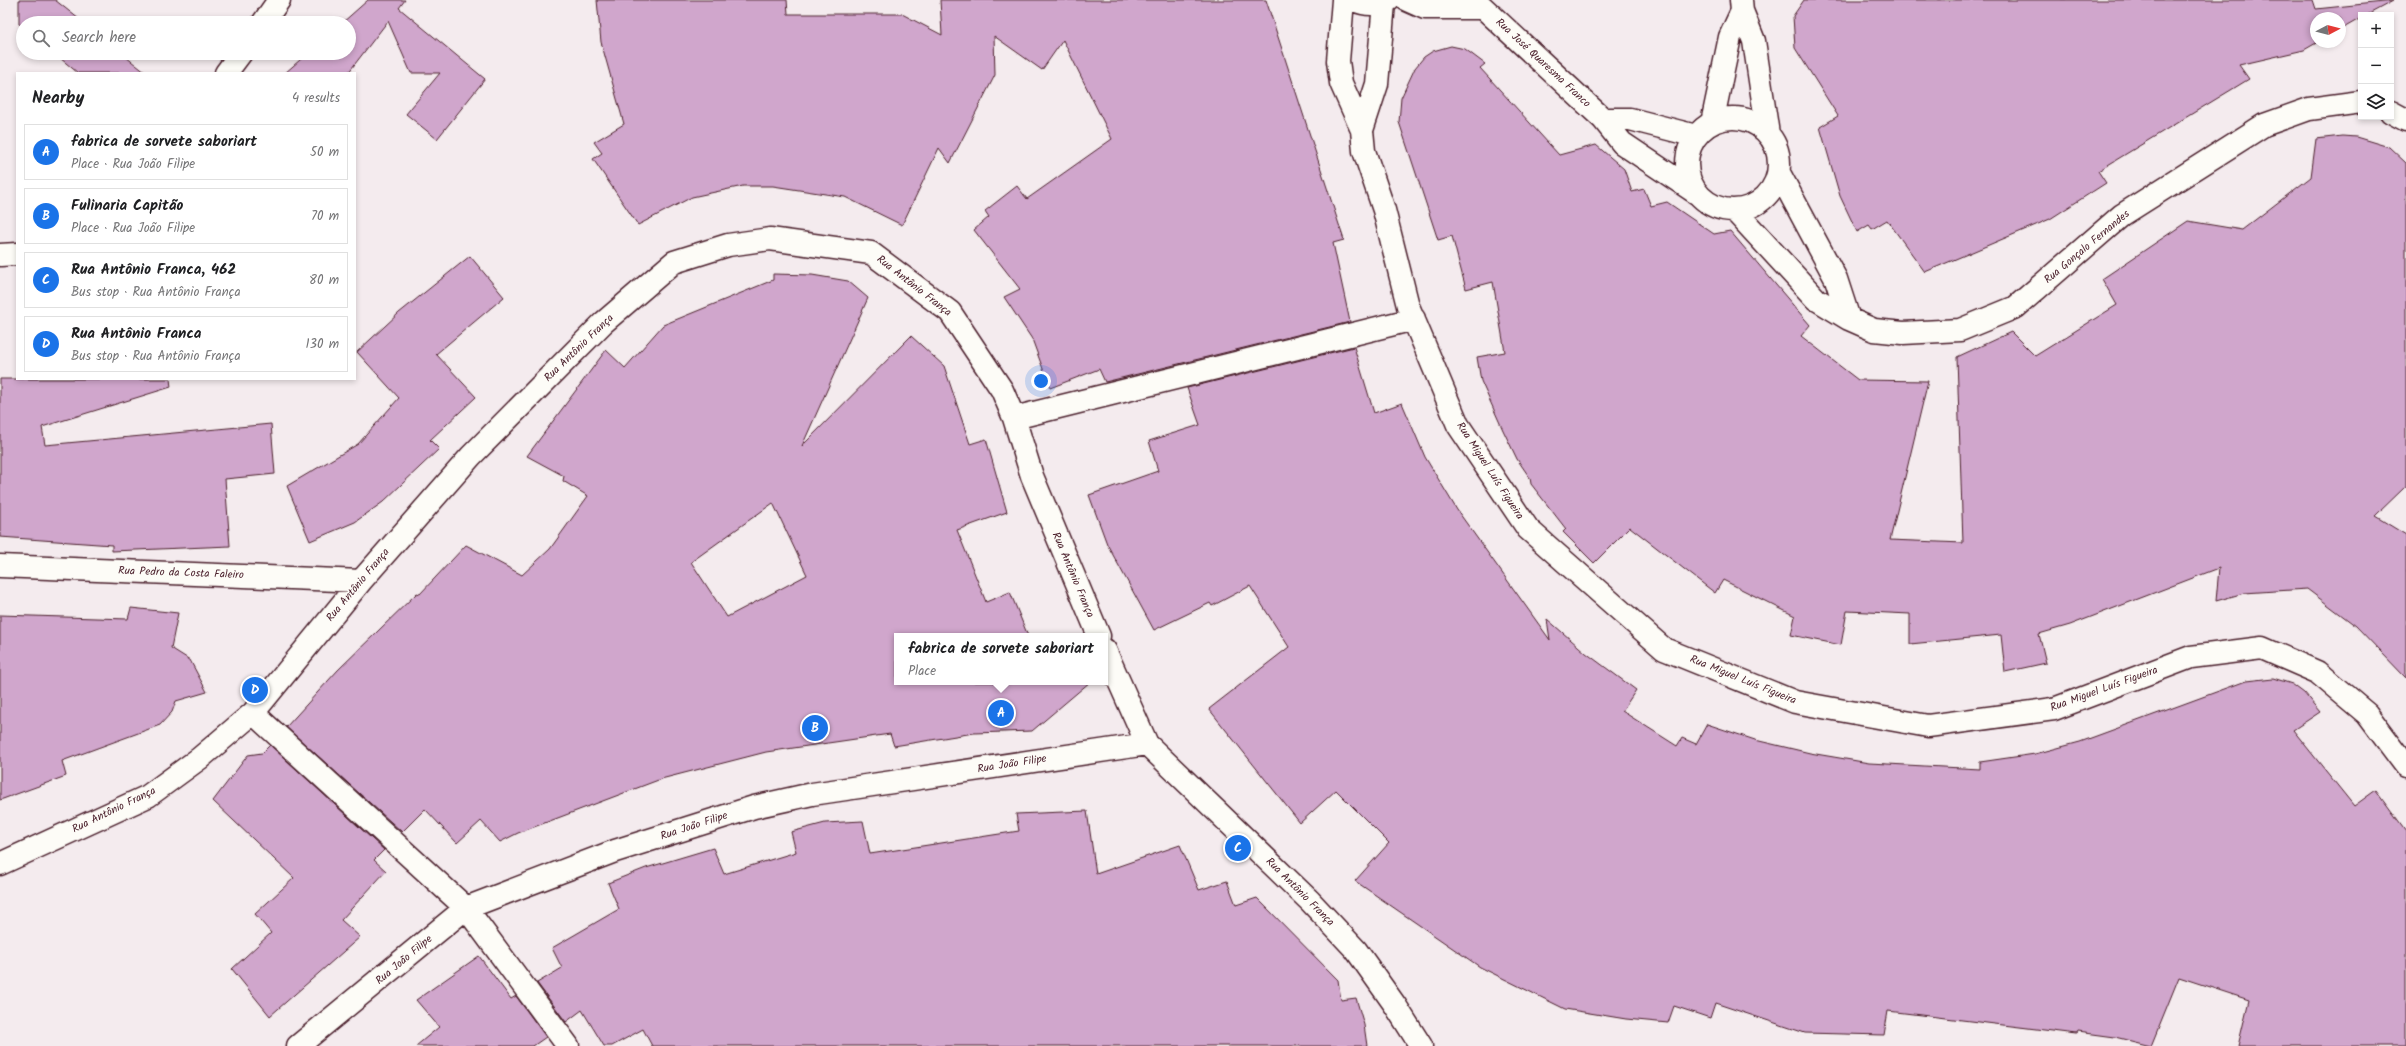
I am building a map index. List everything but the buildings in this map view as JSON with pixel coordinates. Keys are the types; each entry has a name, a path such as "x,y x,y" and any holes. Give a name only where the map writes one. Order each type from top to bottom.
{"street":[{"path":"268,16 280,0"},
{"name":"Rua Miguel Luís Figueira","path":"1343,0 1338,61 1341,83 1362,130 1364,151 1384,210 1408,306 1458,425 1528,529 1664,649 1795,702 1928,726 2054,709 2191,657 2262,648 2317,672 2367,714 2406,766"},
{"path":"1354,0 1370,5 1387,2"},
{"name":"Rua José Quaresma Franco","path":"1407,0 1425,8 1478,4 1505,27 1603,119 1622,143 1698,194 1714,207 1734,211 1755,205 1771,192 1779,173 1778,152 1768,134 1752,122 1732,118 1704,130 1630,119 1603,119"},
{"name":"Rua Miguel Luís Figueira","path":"1362,130 1377,84 1387,2"},
{"path":"1704,130 1730,37 1742,6"},
{"path":"1742,6 1754,41 1768,134"},
{"path":"227,72 236,60"},
{"name":"Rua Gonçalo Fernandes","path":"1734,211 1816,299 1849,319 1874,330 1903,333 1960,330 2016,307 2122,215 2264,125 2309,109 2358,102"},
{"path":"2394,114 2406,120"},
{"name":"Rua José Quaresma Franco","path":"1698,194 1688,176 1688,155 1704,130"},
{"path":"1779,173 1836,279 1849,319"},
{"name":"Rua Antônio França","path":"0,864 148,796 200,758 253,713 361,581 470,456 603,323 674,262 728,245 770,239 871,253 950,312 1002,390 1014,418 1032,476 1098,633"},
{"path":"0,255 16,254"},
{"path":"1014,418 1414,319"},
{"name":"Rua Pedro da Costa Faleiro","path":"0,566 361,581"},
{"name":"Rua Antônio França","path":"1108,657 1147,744 1310,901 1356,950 1395,1004 1421,1046"},
{"path":"253,713 466,908 568,1046"},
{"name":"Rua João Filipe","path":"298,1046 466,908 615,851 754,806 812,794 1147,744"}],"place":[{"name":"Rua Antônio Franca","path":"255,690"},
{"name":"fabrica de sorvete saboriart","path":"1001,713"},
{"name":"Fulinaria Capitão","path":"815,728"},
{"name":"Rua Antônio Franca, 462","path":"1238,848"}]}
